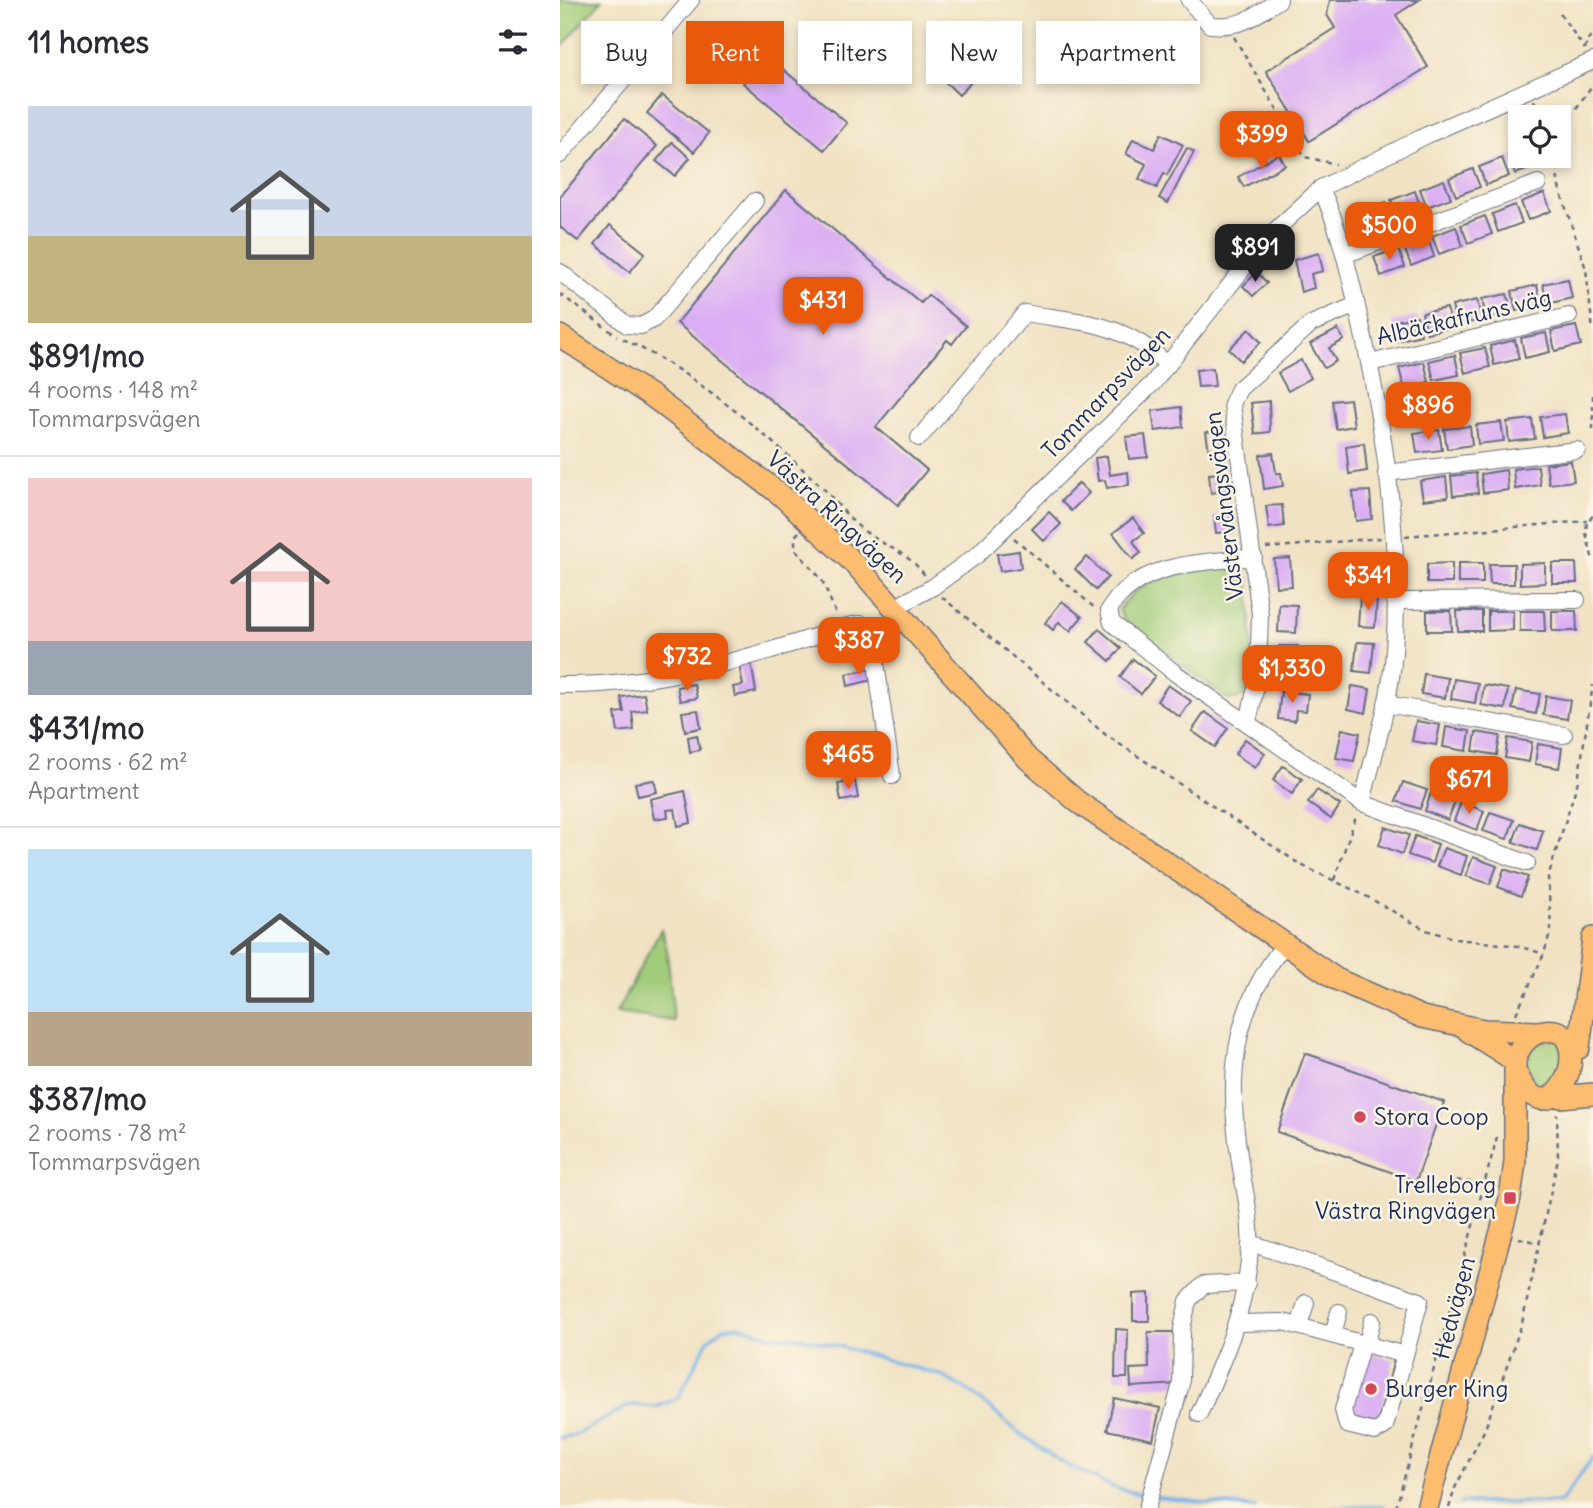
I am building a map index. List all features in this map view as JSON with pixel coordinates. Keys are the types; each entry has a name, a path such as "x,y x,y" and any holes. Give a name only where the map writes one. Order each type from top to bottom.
{"main road":[{"name":"Västra Ringvägen","path":"560,336 653,397 781,495 896,607 1028,760 1078,802 1336,979 1385,1003 1422,1017 1461,1027 1508,1033 1544,1031"},
{"name":"Hedvägen","path":"1515,1162 1516,1067 1522,1044 1563,1020 1572,1007 1593,936"},
{"name":"Hedvägen","path":"1427,1508 1504,1224 1515,1162 1530,1114 1557,1105 1576,1085 1584,1060 1593,936"},
{"name":"Västra Ringvägen","path":"1461,1027 1516,1067"},
{"path":"1544,1031 1571,1038 1584,1060"},
{"path":"1516,1067 1527,1090 1557,1105 1593,1094"}],"street":[{"path":"560,155 691,0"},
{"path":"1189,0 1210,25 1228,27 1241,24 1279,0"},
{"name":"Tommarpsvägen","path":"896,607 937,592 1004,528 1168,365 1269,237 1321,188 1589,55"},
{"path":"1345,255 1538,183"},
{"path":"1321,188 1345,255 1370,363 1386,472 1392,537 1394,653 1386,704 1362,803"},
{"path":"560,272 627,325 641,326 654,319 755,201"},
{"name":"Västervångsvägen","path":"1248,722 1259,664 1261,614 1232,404 1239,389 1311,324 1356,305"},
{"path":"919,438 1024,313 1116,328 1146,344 1168,365"},
{"name":"Albäckafruns väg","path":"1370,363 1569,316"},
{"path":"1386,472 1577,450"},
{"path":"1254,553 1156,571 1132,585 1115,600 1109,610 1112,623 1175,673 1362,803 1527,863"},
{"path":"1395,601 1577,600"},
{"path":"560,685 634,681 702,667 841,628 860,624 871,626 892,776"},
{"path":"1386,704 1563,735"},
{"path":"1199,1414 1238,1323 1247,1283 1251,1243 1233,1119 1233,1072 1240,1032 1261,978 1285,944"},
{"path":"1251,1243 1420,1301 1385,1426 1375,1432 1347,1425 1343,1410 1372,1321"},
{"path":"1147,1508 1181,1384 1182,1329 1188,1301 1203,1285 1247,1283"},
{"path":"1299,1326 1306,1303"},
{"path":"1333,1334 1339,1312"},
{"path":"1238,1323 1283,1322 1405,1355"}],"path":[{"path":"1560,13 1589,55"},
{"path":"1228,27 1306,157 1336,164 1344,175"},
{"path":"1571,116 1593,84"},
{"path":"1534,99 1536,105"},
{"path":"1557,168 1558,184 1586,269 1593,331"},
{"path":"560,294 612,334 657,355 753,424 833,497 862,530 904,554 918,566 937,592 1106,735 1301,865 1426,930 1456,939 1518,946 1544,954"},
{"path":"1593,395 1593,429"},
{"path":"833,497 795,536 795,549 822,580 841,628"},
{"path":"1254,553 1392,537 1587,521 1593,516"},
{"path":"1587,521 1593,560"},
{"path":"1004,528 1092,609 1109,610"},
{"path":"1586,528 1593,533"},
{"path":"1508,1033 1544,954 1552,929 1548,877 1578,781 1593,685"},
{"path":"1334,880 1362,803"},
{"path":"1449,1508 1455,1488 1471,1462 1510,1366 1558,1160 1557,1105"},
{"path":"1396,1508 1498,1133"},
{"path":"1431,1195 1455,1180 1485,1184"},
{"path":"1519,1238 1540,1243"}],"green space":[{"path":"560,0 602,0 584,21 581,21 560,49"},
{"path":"1231,566 1245,570 1249,581 1252,655 1248,684 1243,697 1229,700 1125,621 1119,610 1128,597 1154,581 1168,576"},
{"path":"661,929 667,950 674,1021 616,1013"},
{"path":"1558,1038 1569,1084 1536,1090 1522,1060 1531,1043"}],"building":[{"path":"1330,0 1419,0 1396,15 1428,67 1309,141 1266,71 1335,28 1327,15"},
{"path":"784,70 847,123 824,150 744,84 784,84"},
{"path":"948,84 969,84 959,95"},
{"path":"662,95 709,133 694,152 647,113"},
{"path":"624,119 657,146 578,241 560,227 560,197"},
{"path":"1161,134 1183,145 1157,188 1139,179 1146,164 1126,154 1133,139 1154,149"},
{"path":"672,142 690,158 675,176 656,161"},
{"path":"1187,148 1194,152 1168,203 1159,198"},
{"path":"1279,154 1285,165 1244,187 1238,177"},
{"path":"1502,158 1509,176 1486,185 1479,167"},
{"path":"1513,168 1533,168 1515,174"},
{"path":"1473,169 1480,187 1456,196 1449,178"},
{"path":"1444,180 1451,198 1427,207 1420,189"},
{"path":"786,190 921,303 928,295 966,326 952,344 947,340 876,427 927,470 898,505 677,323"},
{"path":"1415,191 1421,209 1398,218 1391,200"},
{"path":"1544,193 1551,211 1528,220 1521,202"},
{"path":"1386,202 1393,221 1369,229 1363,211"},
{"path":"1515,205 1522,223 1498,232 1492,214"},
{"path":"1485,216 1492,234 1468,243 1461,225"},
{"path":"610,225 645,253 630,272 595,244"},
{"path":"1456,227 1463,246 1439,254 1432,236"},
{"path":"1428,238 1434,257 1411,266 1404,247"},
{"path":"1398,249 1405,267 1381,276 1374,257"},
{"path":"1319,253 1323,271 1311,274 1314,288 1301,292 1294,260"},
{"path":"1257,272 1267,283 1253,296 1243,286"},
{"path":"1568,279 1572,298 1547,304 1543,284"},
{"path":"1537,285 1541,305 1516,311 1512,291"},
{"path":"1507,294 1512,313 1486,319 1482,299"},
{"path":"1477,300 1482,320 1457,325 1452,306"},
{"path":"1447,308 1452,327 1427,333 1422,313"},
{"path":"1417,316 1421,335 1396,341 1392,322"},
{"path":"1576,326 1581,345 1555,351 1551,331"},
{"path":"1249,329 1261,342 1241,361 1229,349"},
{"path":"1338,329 1344,340 1329,348 1336,361 1324,368 1310,344"},
{"path":"1546,333 1550,352 1525,358 1521,338"},
{"path":"1515,340 1519,359 1494,365 1490,346"},
{"path":"1485,348 1490,367 1465,373 1460,353"},
{"path":"1455,355 1459,375 1434,380 1429,361"},
{"path":"1301,360 1311,378 1288,391 1278,373"},
{"path":"1424,362 1429,382 1404,387 1399,368"},
{"path":"1213,368 1215,386 1198,387 1196,370"},
{"path":"1350,399 1354,426 1336,429 1332,401"},
{"path":"1269,401 1270,432 1255,434 1251,403"},
{"path":"1181,407 1183,427 1155,431 1152,411"},
{"path":"1565,414 1568,433 1543,437 1540,417"},
{"path":"1532,419 1535,439 1509,442 1507,422"},
{"path":"1501,422 1504,441 1478,444 1476,425"},
{"path":"1470,426 1472,445 1447,449 1444,429"},
{"path":"1222,430 1225,449 1209,452 1206,432"},
{"path":"1439,430 1442,450 1417,453 1414,433"},
{"path":"1145,435 1148,457 1129,459 1126,437"},
{"path":"1364,443 1367,471 1349,474 1346,446"},
{"path":"1273,453 1276,473 1281,473 1283,486 1264,489 1260,455"},
{"path":"1107,456 1110,475 1128,472 1129,485 1107,488 1105,480 1098,481 1095,458"},
{"path":"1571,461 1574,481 1549,484 1546,464"},
{"path":"1538,466 1540,485 1515,489 1513,469"},
{"path":"1506,470 1508,490 1483,493 1481,474"},
{"path":"1225,473 1227,491 1211,493 1209,474"},
{"path":"1476,473 1478,493 1453,496 1451,476"},
{"path":"1446,477 1448,497 1423,500 1420,481"},
{"path":"1079,483 1089,493 1071,511 1061,501"},
{"path":"1370,491 1372,519 1356,521 1353,492"},
{"path":"1282,505 1284,526 1269,528 1266,506"},
{"path":"1049,512 1061,524 1044,541 1032,529"},
{"path":"1230,514 1232,532 1216,533 1214,516"},
{"path":"1133,518 1144,533 1133,541 1141,553 1133,559 1113,533"},
{"path":"1019,551 1021,568 1000,571 997,554"},
{"path":"1358,554 1373,554 1375,581 1358,581"},
{"path":"1087,557 1108,577 1096,590 1075,569"},
{"path":"1290,558 1292,586 1276,587 1274,559"},
{"path":"1452,563 1452,583 1427,583 1427,564"},
{"path":"1458,563 1483,563 1483,583 1458,583"},
{"path":"1545,563 1545,583 1520,584 1520,564"},
{"path":"1552,563 1576,563 1577,583 1552,583"},
{"path":"1489,564 1514,564 1514,584 1490,584"},
{"path":"1360,597 1377,598 1375,627 1358,626"},
{"path":"1062,601 1082,617 1070,631 1059,622 1053,630 1045,623"},
{"path":"1279,604 1297,605 1296,633 1278,632"},
{"path":"1427,611 1451,611 1452,631 1427,631"},
{"path":"1457,611 1482,611 1482,631 1458,631"},
{"path":"1488,611 1513,611 1513,630 1488,631"},
{"path":"1520,611 1544,611 1545,631 1520,631"},
{"path":"1552,611 1576,611 1577,631 1552,631"},
{"path":"1099,629 1121,648 1110,661 1088,642"},
{"path":"1357,642 1374,643 1371,673 1354,671"},
{"path":"1279,646 1298,646 1298,675 1278,675"},
{"path":"1133,659 1155,676 1141,694 1120,677"},
{"path":"751,662 756,692 735,696 733,687 743,685 739,665"},
{"path":"870,669 872,680 848,686 846,674"},
{"path":"1424,674 1448,678 1445,698 1421,694"},
{"path":"1454,679 1478,683 1475,703 1451,699"},
{"path":"694,684 697,698 680,701 677,687"},
{"path":"1168,685 1191,701 1180,717 1157,701"},
{"path":"1484,685 1508,689 1505,709 1481,705"},
{"path":"1352,686 1370,689 1366,713 1348,709"},
{"path":"1516,690 1540,694 1536,714 1512,709"},
{"path":"1281,691 1308,694 1306,711 1296,710 1295,721 1278,719"},
{"path":"644,694 647,710 632,712 634,730 618,732 615,713 624,712 621,697"},
{"path":"1546,696 1570,700 1567,719 1543,715"},
{"path":"698,710 701,728 685,731 682,712"},
{"path":"1205,712 1228,728 1215,747 1192,731"},
{"path":"1416,721 1440,725 1436,745 1412,741"},
{"path":"1446,727 1470,731 1467,751 1443,747"},
{"path":"1342,729 1360,733 1354,761 1336,758"},
{"path":"1476,732 1500,736 1497,755 1473,751"},
{"path":"697,735 700,750 690,752 688,737"},
{"path":"879,735 882,748 866,752 869,764 857,767 856,740"},
{"path":"1508,738 1532,742 1529,762 1505,758"},
{"path":"1245,739 1265,753 1255,768 1235,754"},
{"path":"1538,744 1562,748 1559,768 1535,764"},
{"path":"1283,766 1302,779 1292,794 1273,780"},
{"path":"654,780 657,792 638,796 635,783"},
{"path":"855,781 858,798 841,801 838,784"},
{"path":"1403,782 1427,790 1420,809 1396,801"},
{"path":"1317,790 1340,805 1331,819 1308,803"},
{"path":"685,791 691,823 678,826 675,809 667,810 668,817 654,819 650,799"},
{"path":"1431,793 1455,801 1448,820 1425,811"},
{"path":"1461,802 1484,811 1477,830 1454,821"},
{"path":"1490,812 1514,820 1507,839 1483,831"},
{"path":"1520,823 1543,831 1537,850 1513,842"},
{"path":"1385,827 1409,835 1402,854 1379,845"},
{"path":"1415,836 1438,844 1432,863 1408,855"},
{"path":"1444,848 1467,856 1461,875 1437,866"},
{"path":"1473,857 1497,866 1490,884 1466,876"},
{"path":"1504,869 1528,877 1521,896 1498,887"},
{"name":"Stora Coop","path":"1305,1053 1444,1102 1416,1181 1277,1132"},
{"path":"1149,1293 1149,1321 1133,1321 1133,1294"},
{"path":"1116,1329 1128,1330 1127,1378 1115,1378"},
{"path":"1148,1332 1178,1332 1178,1384 1131,1387 1130,1369 1149,1368"},
{"name":"Burger King","path":"1366,1352 1394,1360 1377,1425 1348,1417"},
{"path":"1114,1398 1160,1408 1153,1440 1107,1430"}],"waterway":[{"path":"560,1438 577,1434 630,1405 656,1407 678,1398 708,1340 723,1328 740,1326 770,1336 798,1337 838,1346 940,1375 969,1391 1018,1432 1063,1463 1113,1487 1146,1496"},
{"path":"1460,1503 1561,1502 1593,1457"},
{"path":"1153,1497 1255,1508"},
{"path":"1332,1508 1384,1506"}],"place":[{"name":"Stora Coop","path":"1360,1117"},
{"name":"Trelleborg Västra Ringvägen","path":"1510,1198"},
{"name":"Burger King","path":"1371,1389"}]}
